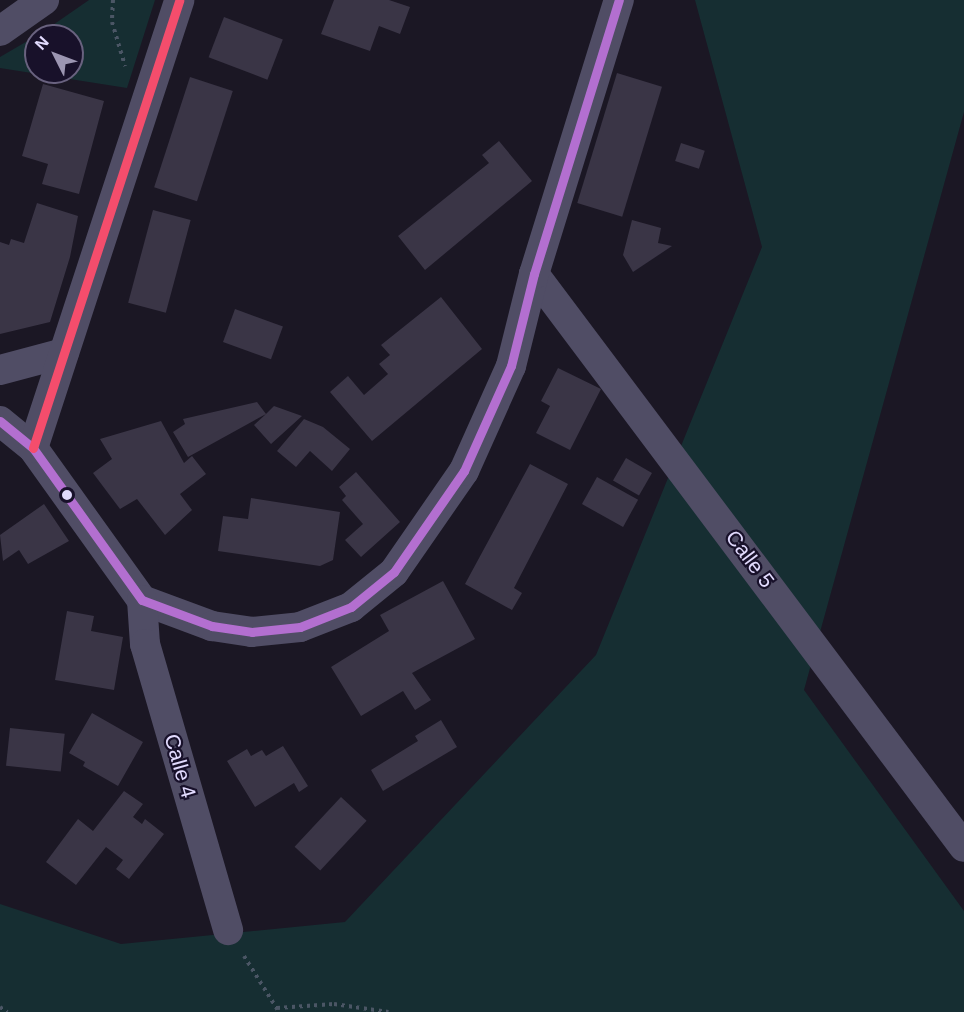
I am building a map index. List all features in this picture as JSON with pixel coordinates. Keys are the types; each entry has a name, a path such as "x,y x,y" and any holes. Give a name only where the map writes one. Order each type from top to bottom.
{"street":[{"path":"0,31 44,0"},
{"path":"33,448 179,0"},
{"path":"0,421 33,448 142,600 212,626 273,632 327,619 374,591 411,551 464,471 510,366 534,274 619,0"},
{"name":"Calle 5","path":"534,274 964,847"},
{"path":"0,370 64,353"},
{"name":"Calle 4","path":"142,600 145,644 228,930"}],"path":[{"path":"113,0 112,22 123,66 154,76"},
{"path":"228,930 278,1010 334,1004 388,1012"},
{"path":"0,1007 7,1012"}],"green space":[{"path":"89,0 155,0 127,88 84,81 84,24 54,24"},
{"path":"695,0 964,0 964,112 804,690 964,911 964,1012 0,1012 0,904 121,944 345,922 596,655 762,247"},
{"path":"24,43 24,72 0,68 0,57"}],"building":[{"path":"334,0 389,0 410,7 400,34 379,26 370,51 321,34"},
{"path":"224,17 283,40 267,80 209,57"},
{"path":"617,73 662,87 622,217 577,203"},
{"path":"190,77 233,91 197,201 154,187"},
{"path":"43,84 104,101 79,194 42,184 48,164 22,156"},
{"path":"499,141 532,181 425,270 398,236 489,163 482,155"},
{"path":"681,143 705,151 699,169 675,161"},
{"path":"37,203 78,216 70,257 50,322 0,334 0,242 9,245 11,239 24,243"},
{"path":"153,210 191,220 166,313 128,303"},
{"path":"632,220 661,228 658,243 672,246 633,272 623,255"},
{"path":"441,297 482,349 372,441 330,392 348,376 364,395 388,374 379,364 390,355 381,345"},
{"path":"235,309 283,326 271,359 223,342"},
{"path":"558,368 601,389 570,450 536,433 550,406 541,401"},
{"path":"257,402 266,414 188,457 173,432 185,424 183,419"},
{"path":"274,406 302,416 271,444 254,425"},
{"path":"304,419 323,427 350,449 332,471 310,451 296,467 277,451"},
{"path":"161,421 184,463 192,456 206,474 180,494 192,510 165,535 137,499 120,509 93,473 112,459 100,439"},
{"path":"626,458 652,473 639,496 613,481"},
{"path":"530,464 568,484 514,588 522,593 512,610 465,584"},
{"path":"356,472 400,522 361,557 345,540 363,524 342,500 346,496 339,487"},
{"path":"597,477 638,500 623,527 582,504"},
{"path":"251,498 340,512 333,560 320,566 218,551 223,516 248,519"},
{"path":"44,504 69,541 28,564 19,550 3,561 0,535"},
{"path":"443,581 475,639 412,673 431,700 415,710 403,691 361,716 331,667 389,631 380,615"},
{"path":"67,611 94,616 91,631 123,637 114,690 55,680"},
{"path":"92,713 143,742 118,786 83,766 85,762 69,753"},
{"path":"441,720 457,747 383,791 371,770 418,741 415,736"},
{"path":"10,728 65,734 61,772 6,766"},
{"path":"283,746 308,786 299,792 294,783 255,807 227,761 247,749 251,756 262,750 266,756"},
{"path":"124,791 143,804 133,817 142,824 145,819 164,834 129,879 116,869 123,860 106,847 76,885 46,862 78,819 93,831"},
{"path":"341,797 367,821 320,871 295,847"}],"transit line":[{"path":"33,448 179,0"},
{"path":"0,421 33,448 142,600 212,626 252,632 300,627 351,607 394,572 464,471 511,366 534,274 619,0"}]}
